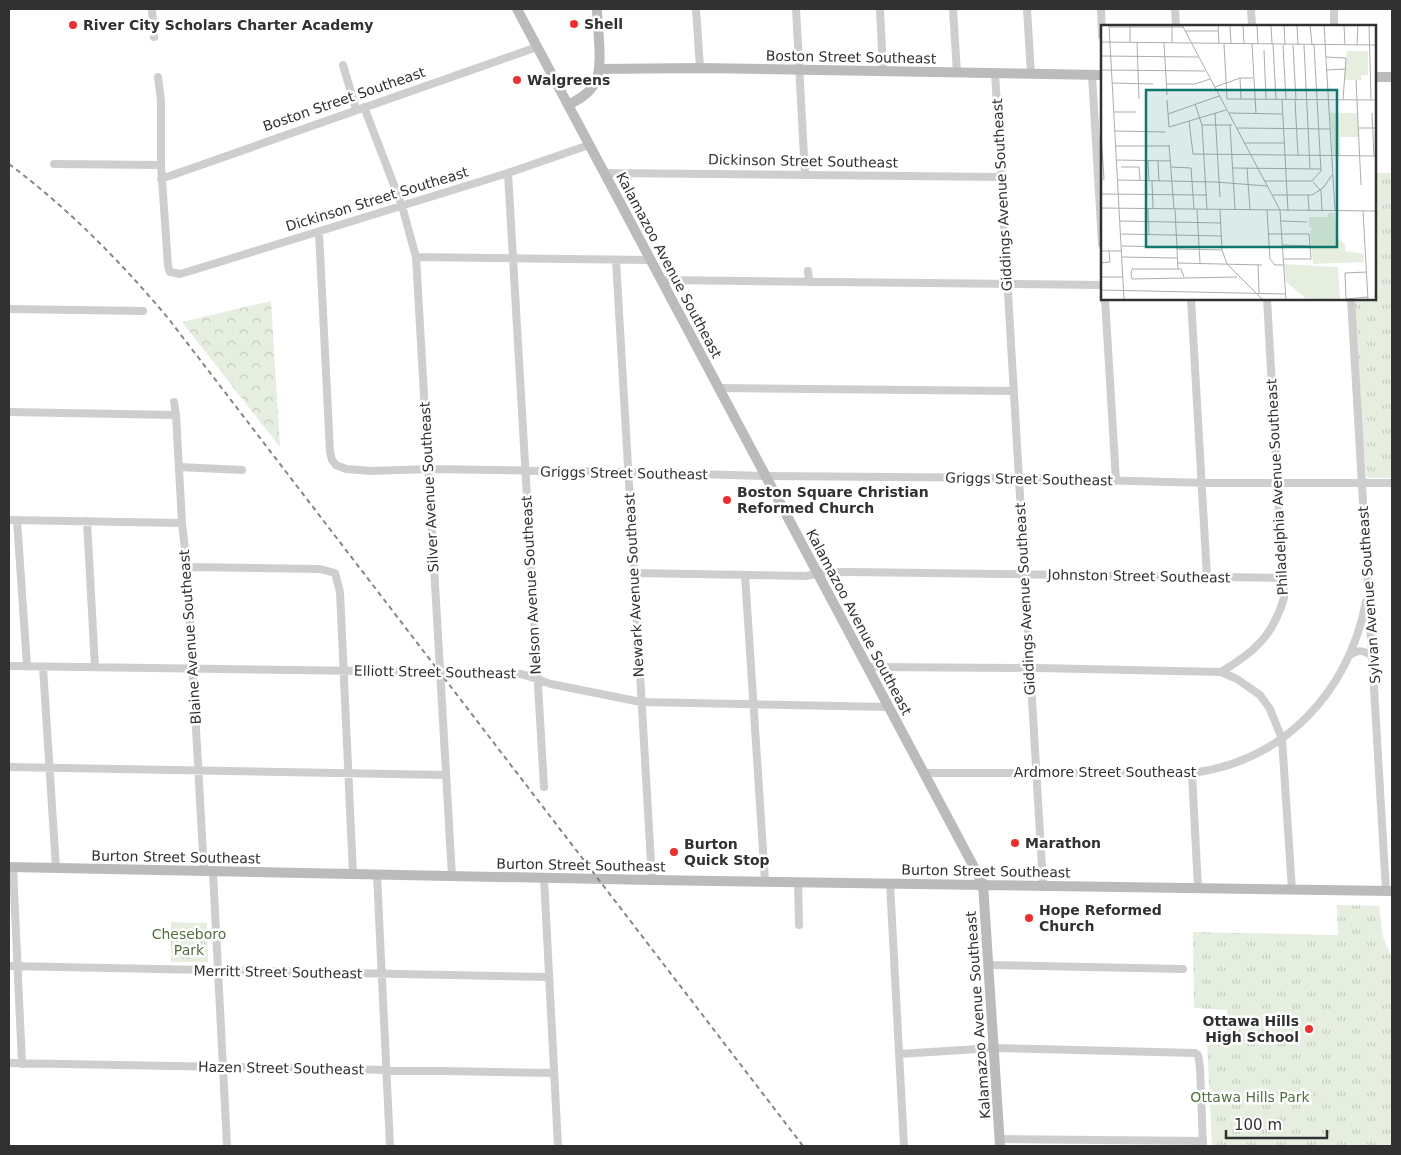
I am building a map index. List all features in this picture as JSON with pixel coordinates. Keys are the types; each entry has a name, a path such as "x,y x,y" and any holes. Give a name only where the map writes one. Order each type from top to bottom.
{"main road":[{"name":"Kalamazoo Avenue Southeast","path":"517,9 983,884 999,1142"},
{"path":"568,105 584,96 594,85 599,70 596,9"},
{"name":"Boston Street Southeast","path":"599,70 700,68 1097,75"},
{"path":"1376,77 1392,77"},
{"name":"Burton Street Southeast","path":"11,867 765,882 1389,890"}],"street":[{"path":"152,9 154,37"},
{"path":"696,9 700,68"},
{"path":"796,9 805,175"},
{"path":"880,9 883,72"},
{"path":"953,9 957,73"},
{"path":"1027,9 1031,74"},
{"path":"1101,9 1102,25"},
{"path":"1175,9 1176,25"},
{"path":"1251,9 1252,25"},
{"path":"1334,9 1334,25"},
{"name":"Boston Street Southeast","path":"161,179 537,47"},
{"name":"Silver Avenue Southeast","path":"344,65 360,108 402,206 416,257 452,876"},
{"name":"Giddings Avenue Southeast","path":"995,73 1043,885"},
{"path":"1097,75 1101,210"},
{"path":"158,76 162,108 161,179"},
{"name":"Dickinson Street Southeast","path":"161,179 168,266 170,272 180,274 508,173 589,146"},
{"path":"54,164 161,166"},
{"name":"Nelson Avenue Southeast","path":"508,173 544,788"},
{"name":"Dickinson Street Southeast","path":"605,173 1001,178"},
{"name":"Griggs Street Southeast","path":"319,232 330,452 332,460 336,465 346,469 372,472 428,469 766,476 1392,483"},
{"path":"416,257 650,260"},
{"name":"Newark Avenue Southeast","path":"616,260 652,880"},
{"path":"808,271 809,282"},
{"path":"661,280 1101,285"},
{"path":"1105,300 1116,481"},
{"path":"1191,300 1207,577"},
{"name":"Philadelphia Avenue Southeast","path":"1221,672 1263,641 1279,615 1284,598 1279,483 1267,300"},
{"name":"Sylvan Avenue Southeast","path":"1351,300 1389,890"},
{"path":"9,309 143,310"},
{"path":"718,388 1014,391"},
{"name":"Blaine Avenue Southeast","path":"174,402 182,523 187,567 199,771 218,971 227,1146"},
{"path":"9,412 176,415"},
{"path":"179,467 242,470"},
{"path":"27,666 13,520 182,523"},
{"path":"87,521 96,667"},
{"path":"187,567 320,569 335,573 340,592 354,874"},
{"name":"Johnston Street Southeast","path":"633,573 806,576 826,572 851,572 1284,578"},
{"path":"745,574 765,882"},
{"name":"Ardmore Street Southeast","path":"924,773 1192,773 1220,768 1238,762 1282,739 1301,723 1324,698 1350,654 1359,632 1369,589"},
{"path":"1350,654 1360,651 1367,652 1373,657"},
{"name":"Elliott Street Southeast","path":"9,666 514,673 527,674 537,680 551,684 641,702 888,707"},
{"path":"43,667 56,868"},
{"path":"866,667 1221,672 1237,680 1260,696 1270,709 1282,739 1292,890"},
{"path":"9,767 446,775"},
{"path":"1192,773 1198,888"},
{"path":"11,867 22,1064"},
{"path":"376,875 390,1146"},
{"path":"544,878 558,1146"},
{"path":"798,882 799,925"},
{"path":"890,884 904,1146"},
{"path":"988,965 1183,968"},
{"name":"Merritt Street Southeast","path":"9,966 548,977"},
{"path":"899,1054 994,1048 1194,1053 1198,1055 1203,1144 999,1142"},
{"name":"Hazen Street Southeast","path":"9,1063 553,1073"}],"green space":[{"path":"1376,173 1392,173 1392,478 1369,478 1366,475 1351,300 1376,300"},
{"path":"271,301 280,447 182,322"},
{"name":"Ottawa Hills High School","path":"1337,905 1379,906 1383,937 1392,958 1392,1146 1212,1146 1207,1042 1227,1042 1227,1010 1194,1008 1193,932 1338,935"},
{"name":"Cheseboro Park","path":"171,922 207,923 208,962 171,962"}],"railway":[{"path":"9,164 73,217 131,276 168,318 803,1146"}],"place":[{"name":"Shell","path":"574,24"},
{"name":"River City Scholars Charter Academy","path":"73,25"},
{"name":"Walgreens","path":"517,80"},
{"name":"Boston Square Christian Reformed Church","path":"727,500"},
{"name":"Marathon","path":"1015,843"},
{"name":"Burton Quick Stop","path":"674,852"},
{"name":"Hope Reformed Church","path":"1029,918"},
{"name":"Ottawa Hills High School","path":"1309,1029"}],"park label":[{"name":"Ottawa Hills Park","path":"1250,1097"}]}
